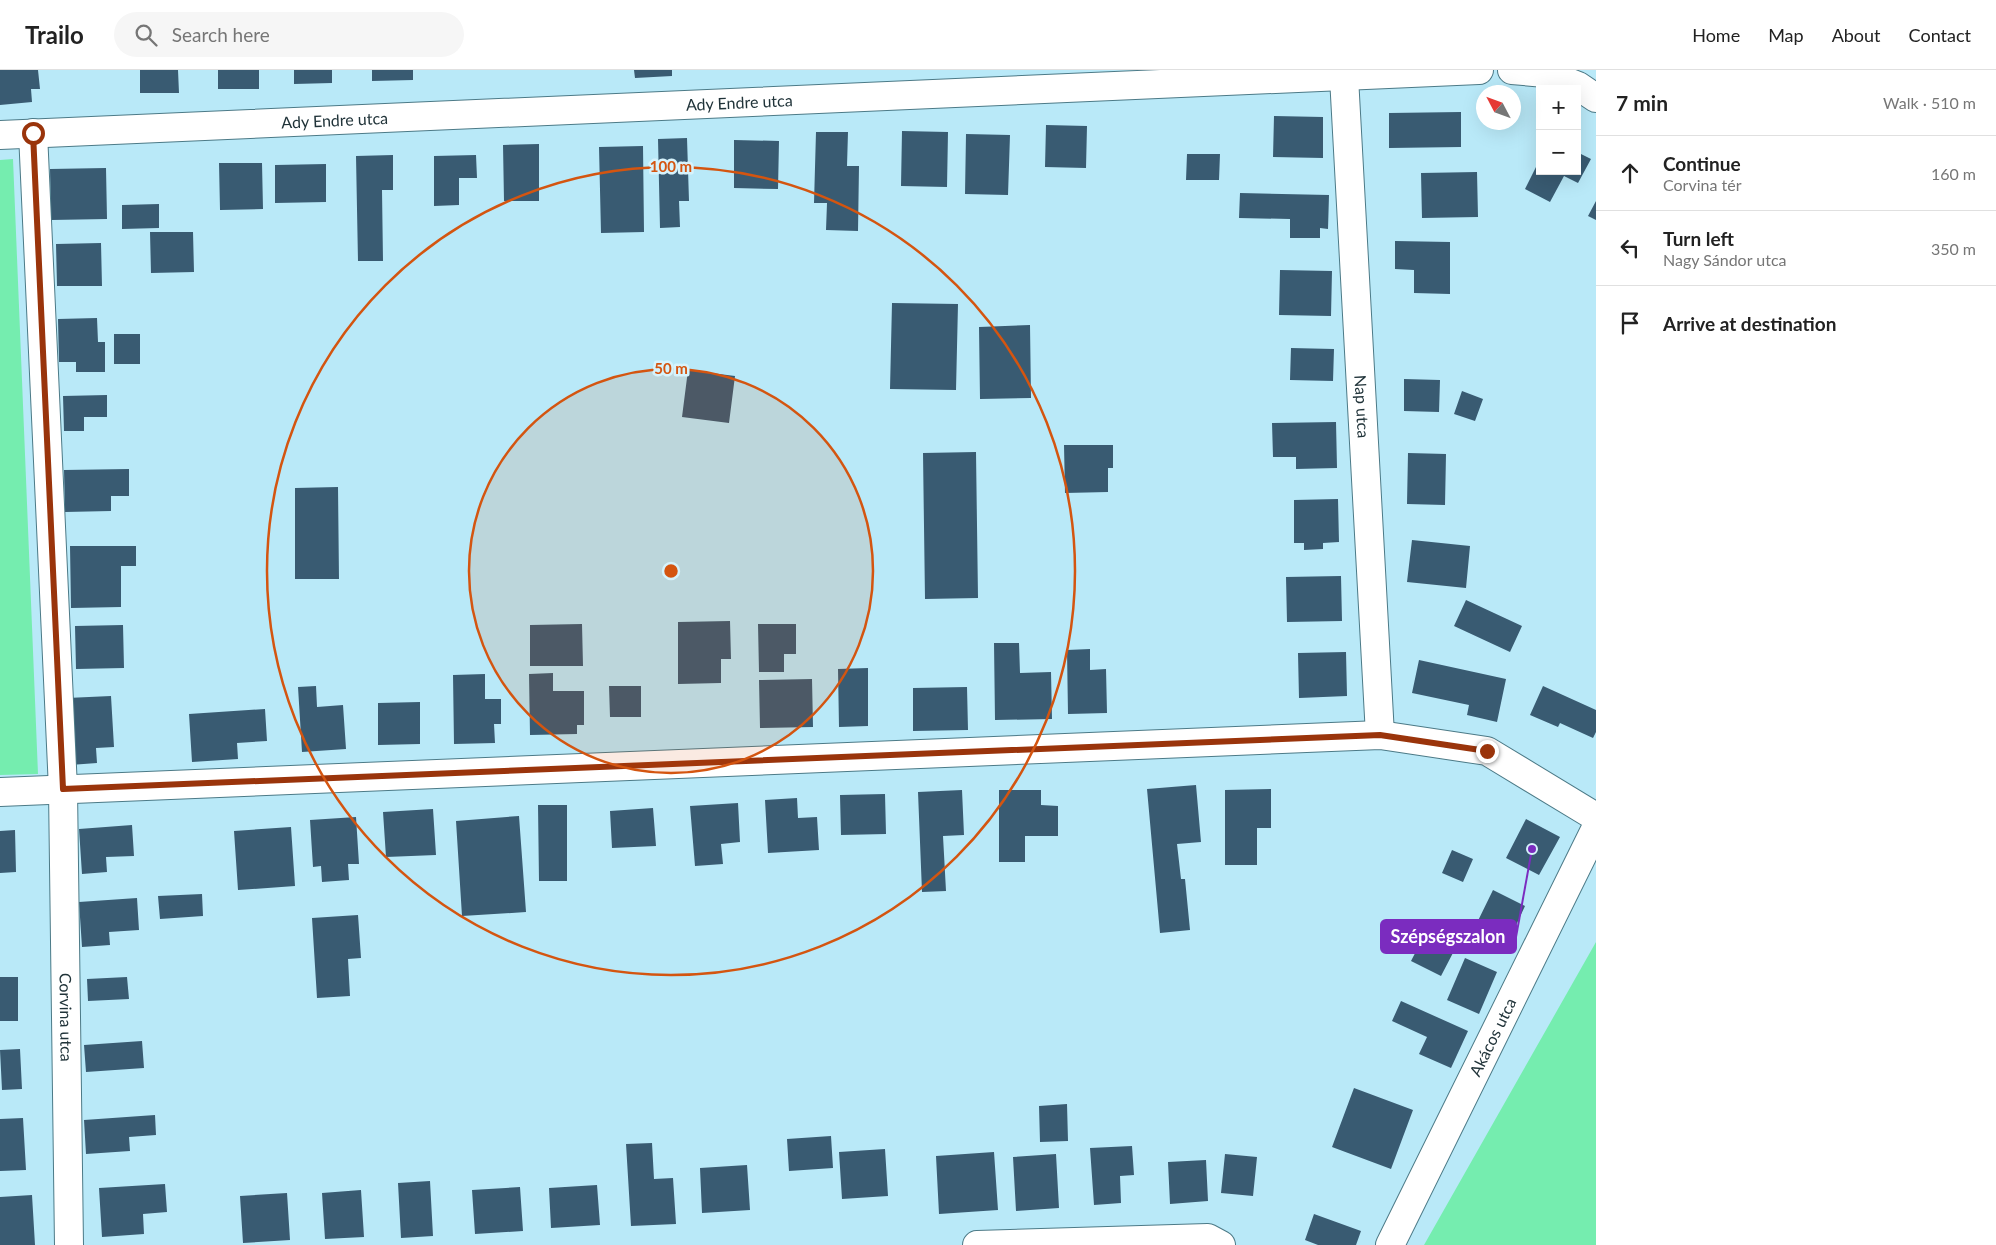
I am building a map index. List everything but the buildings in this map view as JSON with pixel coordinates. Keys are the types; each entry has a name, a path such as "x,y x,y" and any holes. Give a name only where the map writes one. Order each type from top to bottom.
{"street":[{"name":"Ady Endre utca","path":"0,135 1479,70"},
{"path":"1512,70 1545,72 1578,86 1596,98"},
{"name":"Nap utca","path":"1344,77 1380,735"},
{"name":"Corvina utca","path":"33,133 63,789 69,1245"},
{"path":"0,792 1380,735 1487,751 1596,817"},
{"name":"Akácos utca","path":"1390,1245 1596,828"},
{"path":"976,1245 1208,1238 1221,1245"}],"green space":[{"path":"13,159 38,774 0,775 0,160"},
{"path":"1596,942 1596,1245 1424,1245"}],"place":[{"name":"Szépségszalon","path":"1532,849"}],"route":[{"path":"33,133 63,789 1380,735 1487,751"}]}
